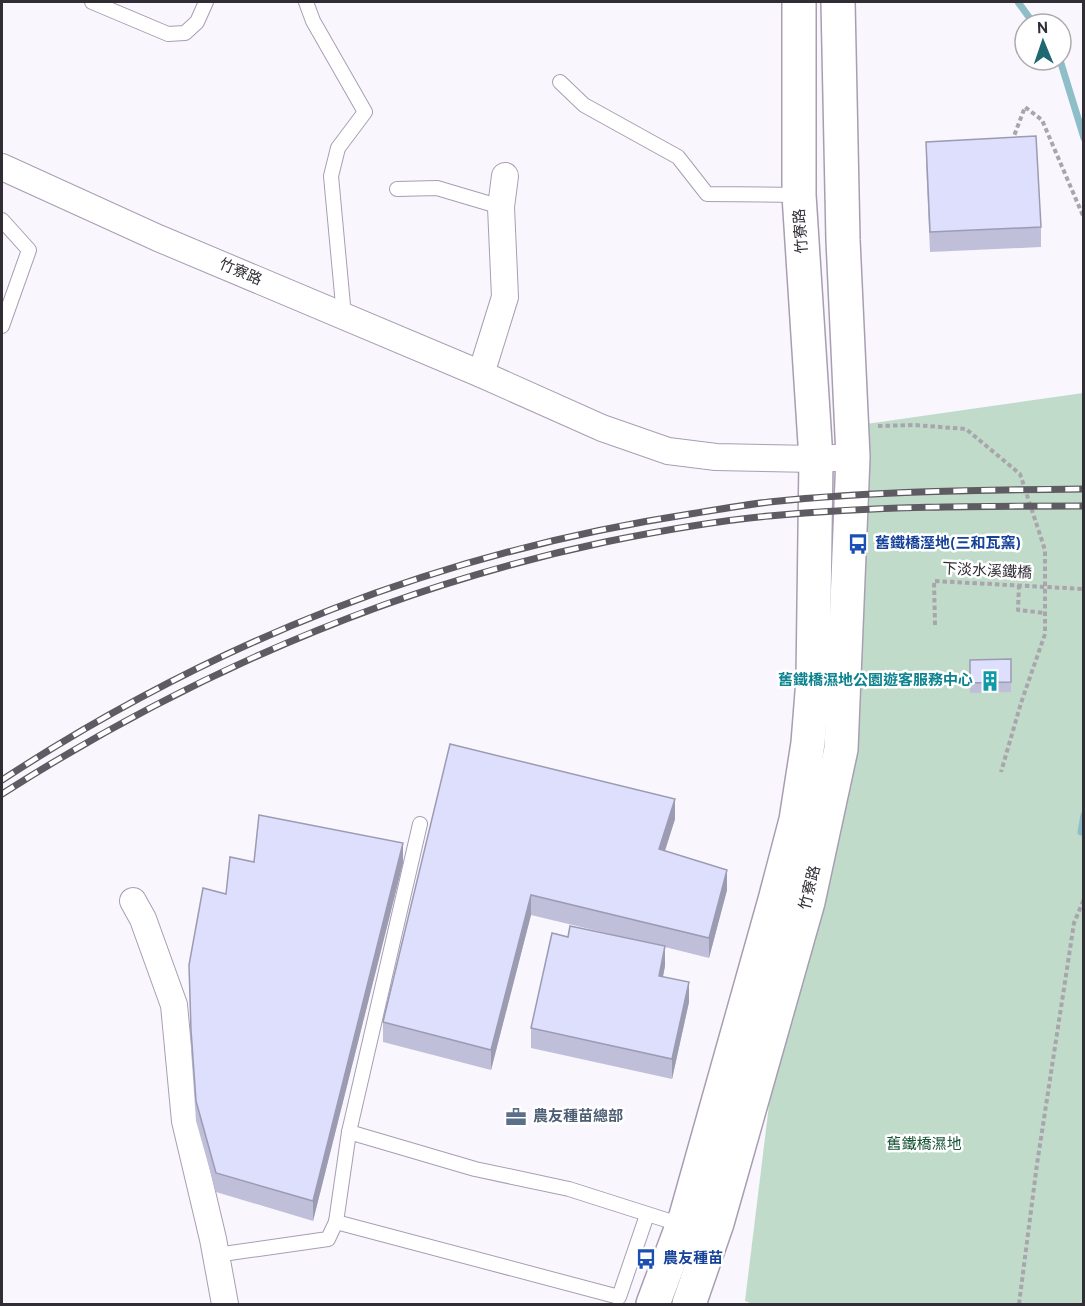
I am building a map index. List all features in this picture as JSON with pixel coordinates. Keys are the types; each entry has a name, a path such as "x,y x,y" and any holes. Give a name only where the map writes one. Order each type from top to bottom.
{"main road":[{"name":"竹寮路","path":"688,1305 698,1231 775,900 796,820 808,743 813,680 816,459 800,195 799,2"},
{"name":"竹寮路","path":"654,1305 698,1231 808,902 840,749 852,442 843,240 838,2"}],"street":[{"name":"竹寮路","path":"2,167 158,238 481,374 602,428 668,451 716,457 816,459 852,442"},
{"path":"481,374 505,297 501,207 505,176"},
{"path":"133,901 143,919 174,1005 185,1120 225,1305"}],"lane":[{"path":"92,2 168,34 185,33 197,22 206,2"},
{"path":"306,2 313,21 365,112 338,148 331,176 344,316"},
{"path":"560,82 584,105 678,157 707,194 800,195"},
{"path":"397,189 438,188 501,207"},
{"path":"2,220 29,250 2,326"},
{"path":"216,1255 328,1239 336,1222 349,1132 420,824"},
{"path":"349,1132 475,1169 569,1189 698,1231"},
{"path":"336,1222 619,1297 647,1215"}],"path":[{"path":"1015,142 1014,136 1025,107 1042,120 1083,218"},
{"path":"852,442 914,425 966,429 1020,474 1044,550 1045,634 1021,703 1001,772"},
{"name":"下淡水溪鐵橋","path":"935,625 934,581 1083,589"},
{"path":"1019,585 1018,610 1045,613"},
{"path":"1019,1305 1037,1164 1074,923 1083,899"}],"green space":[{"name":"舊鐵橋濕地","path":"1083,393 1083,1304 753,1304 745,1301 852,426"}],"building":[{"path":"1036,136 1041,227 930,232 926,142"},
{"path":"1011,659 1011,682 970,683 970,660"},
{"path":"450,744 675,799 659,849 727,870 709,938 531,895 491,1050 383,1022"},
{"path":"259,815 403,843 313,1201 216,1173 196,1101 189,965 203,888 226,894 230,857 254,862"},
{"path":"570,926 665,946 659,976 689,982 672,1059 531,1028 552,933 568,937"}],"waterway":[{"path":"1018,2 1025,12"},
{"path":"1064,72 1084,138"},
{"path":"1081,832 1084,815"}],"railway":[{"path":"2,780 82,730 164,685 247,645 331,610 418,579 506,552 597,531 769,502 887,493 1084,489"},
{"path":"2,794 144,711 217,674 368,611 445,584 524,561 646,534 769,516 887,508 1084,506"}],"place":[{"name":"舊鐵橋溼地(三和瓦窯)","path":"858,544"},
{"name":"舊鐵橋濕地公園遊客服務中心","path":"990,681"},
{"name":"農友種苗總部","path":"516,1117"},
{"name":"農友種苗","path":"646,1259"}]}
